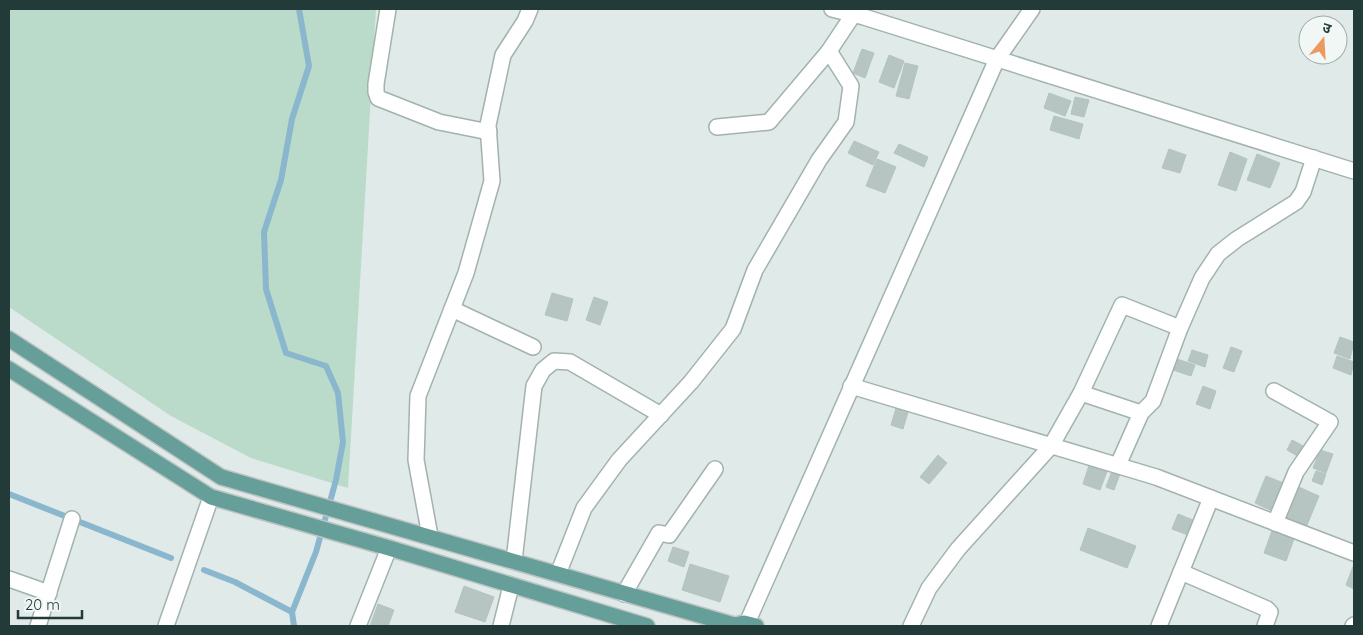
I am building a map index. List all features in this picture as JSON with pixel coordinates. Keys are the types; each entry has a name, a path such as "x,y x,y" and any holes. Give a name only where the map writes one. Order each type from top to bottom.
{"main road":[{"path":"9,339 220,477 430,536 624,594 742,625"},
{"path":"9,370 211,497 389,548 647,626"}],"street":[{"path":"388,9 376,84 378,98 440,122 489,132"},
{"path":"430,536 416,460 418,396 466,273 492,181 488,125 503,55 525,21 530,9"},
{"path":"832,9 1354,171"},
{"path":"742,625 997,59 1032,9"},
{"path":"717,127 769,122 829,51 853,15"},
{"path":"558,574 584,508 619,460 691,382 733,329 755,270 820,160 846,122 851,86 829,51"},
{"path":"1118,466 1141,413 1153,400 1180,328 1202,278 1218,254 1237,239 1296,202 1303,192 1314,158"},
{"path":"912,626 929,588 958,549 1051,446 1081,393 1122,306 1180,328"},
{"path":"452,309 532,347"},
{"path":"514,561 534,386 543,370 554,361 570,362 661,415"},
{"path":"851,386 1156,477 1354,553"},
{"path":"1274,391 1330,422 1296,472 1274,523"},
{"path":"1081,393 1141,413"},
{"path":"624,594 659,532 669,534 715,469"},
{"path":"166,626 211,497"},
{"path":"1160,626 1210,498"},
{"path":"38,626 72,519"},
{"path":"358,626 389,548"},
{"path":"1181,572 1267,609 1270,612 1265,626"},
{"path":"9,579 49,593"},
{"path":"501,626 511,586"}],"green space":[{"path":"9,9 376,9 348,488 251,458 171,416 9,307"}],"building":[{"path":"862,49 874,53 865,78 853,73"},
{"path":"889,55 904,61 894,88 879,82"},
{"path":"905,63 918,66 909,99 896,96"},
{"path":"1049,93 1071,101 1065,116 1044,108"},
{"path":"1075,97 1089,100 1084,117 1071,114"},
{"path":"1054,116 1083,124 1079,139 1050,130"},
{"path":"854,141 879,152 873,165 848,153"},
{"path":"899,144 928,157 924,167 894,153"},
{"path":"1169,149 1186,155 1180,173 1162,168"},
{"path":"1230,152 1247,159 1236,191 1218,185"},
{"path":"1257,154 1280,163 1270,188 1247,180"},
{"path":"877,159 896,167 885,193 866,186"},
{"path":"552,293 573,299 567,321 545,315"},
{"path":"594,297 608,302 600,325 586,320"},
{"path":"1340,337 1354,342 1350,359 1334,353"},
{"path":"1231,347 1242,351 1234,372 1223,368"},
{"path":"1192,350 1208,355 1205,367 1188,361"},
{"path":"1337,356 1354,362 1351,375 1333,368"},
{"path":"1177,359 1195,365 1191,376 1173,370"},
{"path":"1203,386 1216,391 1210,409 1196,404"},
{"path":"896,408 908,412 903,429 891,425"},
{"path":"1292,440 1307,448 1301,458 1287,450"},
{"path":"1320,450 1333,454 1326,473 1313,468"},
{"path":"938,455 947,463 929,484 920,477"},
{"path":"1090,462 1108,469 1100,490 1083,484"},
{"path":"1112,471 1120,474 1114,490 1106,487"},
{"path":"1316,471 1326,474 1322,485 1312,481"},
{"path":"1266,476 1286,484 1274,512 1255,503"},
{"path":"1294,485 1319,496 1305,530 1280,519"},
{"path":"1178,514 1193,520 1188,535 1172,529"},
{"path":"1088,528 1136,546 1127,568 1080,550"},
{"path":"1273,528 1295,536 1286,561 1264,553"},
{"path":"673,547 689,552 684,567 668,561"},
{"path":"690,564 729,576 720,602 682,590"},
{"path":"1354,564 1354,589 1346,585"},
{"path":"464,586 494,597 485,622 455,612"},
{"path":"378,604 394,610 388,626 370,626"}],"waterway":[{"path":"294,626 292,612 316,552 336,480 343,442 338,393 326,366 286,353 266,289 264,232 281,180 292,119 309,66 299,9"},
{"path":"9,494 171,558"},
{"path":"204,570 235,582 292,612"}]}
